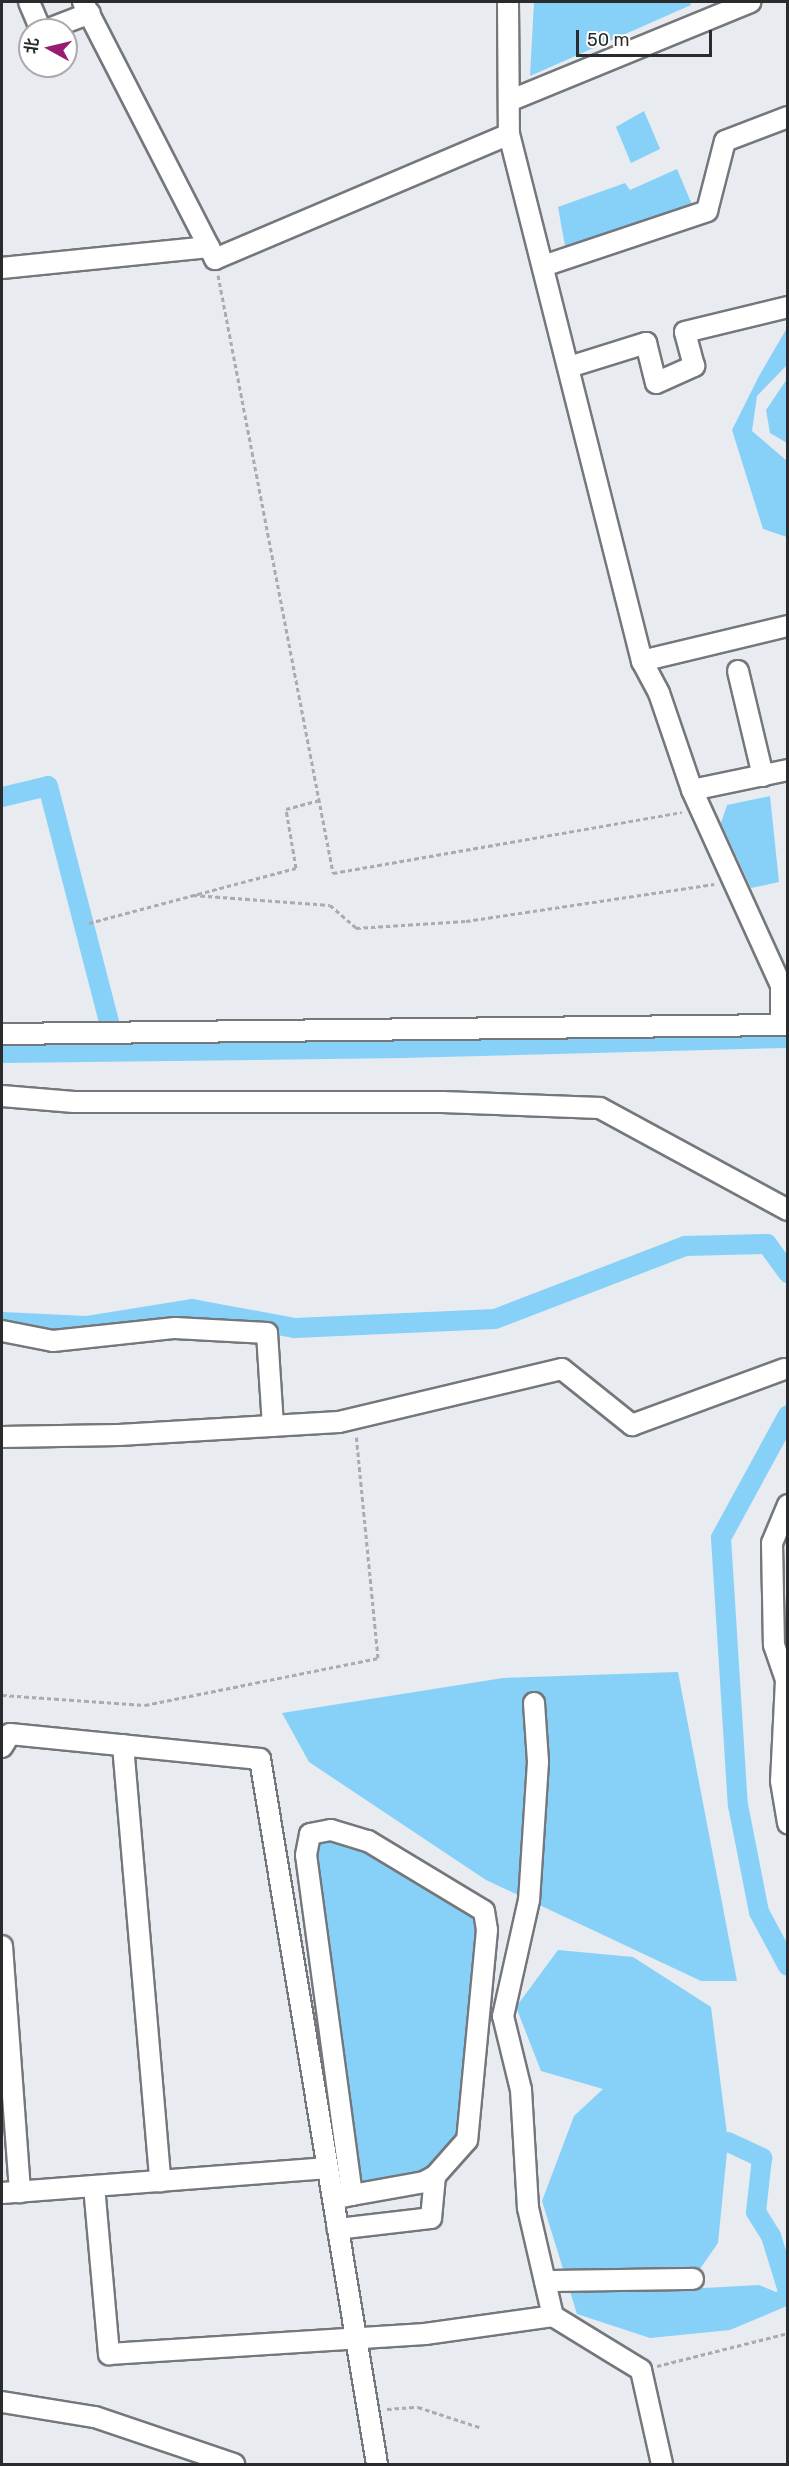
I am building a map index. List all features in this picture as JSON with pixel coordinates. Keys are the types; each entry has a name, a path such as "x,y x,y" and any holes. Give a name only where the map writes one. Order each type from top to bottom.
{"street":[{"path":"29,2 36,18"},
{"path":"2,1034 784,1025 781,985 700,809 660,693 642,661 509,134 508,2"},
{"path":"509,101 750,2"},
{"path":"68,18 86,8 212,253"},
{"path":"543,266 707,211 725,141 788,117"},
{"path":"2,268 212,253 509,134"},
{"path":"569,367 646,343 656,382 694,366 685,332 788,307"},
{"path":"642,661 788,626"},
{"path":"738,671 763,776"},
{"path":"692,790 788,770"},
{"path":"2,1096 74,1102 442,1102 600,1108 788,1210"},
{"path":"2,1331 53,1341 175,1328 267,1333 273,1426"},
{"path":"2,1437 119,1435 273,1426 354,1418 562,1369 632,1425 784,1369"},
{"path":"788,1505 772,1543 774,1645 786,1680 781,1781 788,1823"},
{"path":"534,1703 538,1762 529,1900 503,2016 521,2090 528,2208 553,2316"},
{"path":"2,1748 10,1734 260,1759 376,2464"},
{"path":"123,1745 160,2181"},
{"path":"333,2199 424,2182 435,2176 467,2140 487,1930 484,1911 368,1841 331,1830 310,1834 306,1855 352,2195"},
{"path":"2,1946 11,2193 328,2168"},
{"path":"338,2229 431,2218 435,2176"},
{"path":"94,2186 109,2354 425,2334 553,2316 641,2370 662,2464"},
{"path":"545,2282 693,2279"},
{"path":"2,2402 96,2417 234,2464"}],"path":[{"path":"212,253 333,873 700,809"},
{"path":"89,923 296,868 286,809 320,800"},
{"path":"194,895 330,905 356,928 466,921 734,882"},
{"path":"2,1695 145,1705 378,1658 354,1418"},
{"path":"641,2370 788,2333"},
{"path":"368,2409 418,2407 482,2428"}],"water":[{"path":"534,2 690,2 691,5 530,76"},
{"path":"644,111 660,149 631,163 616,127"},
{"path":"677,169 693,207 565,246 558,207 625,183 630,190"},
{"path":"787,328 787,365 757,396 752,431 787,461 787,537 763,529 732,430 759,376"},
{"path":"787,379 787,443 770,433 766,410"},
{"path":"770,796 779,882 751,888 721,823 727,805"},
{"path":"678,1672 737,1981 701,1981 486,1880 309,1762 282,1713 503,1678"},
{"path":"324,1836 361,1844 481,1918 460,2144 442,2166 358,2188 311,1847"},
{"path":"558,1950 633,1957 711,2007 728,2142 718,2243 686,2289 759,2285 776,2292 787,2287 787,2306 730,2330 650,2338 577,2314 542,2201 574,2116 603,2089 541,2071 516,2007"}],"waterway":[{"path":"2,797 48,786 116,1049"},
{"path":"2,1053 403,1048 788,1038"},
{"path":"2,1322 86,1326 192,1309 295,1328 495,1319 685,1246 767,1244 788,1273"},
{"path":"788,1415 721,1538 738,1805 759,1912 788,1966"},
{"path":"728,2142 762,2158 756,2212 771,2236 787,2288"}]}
